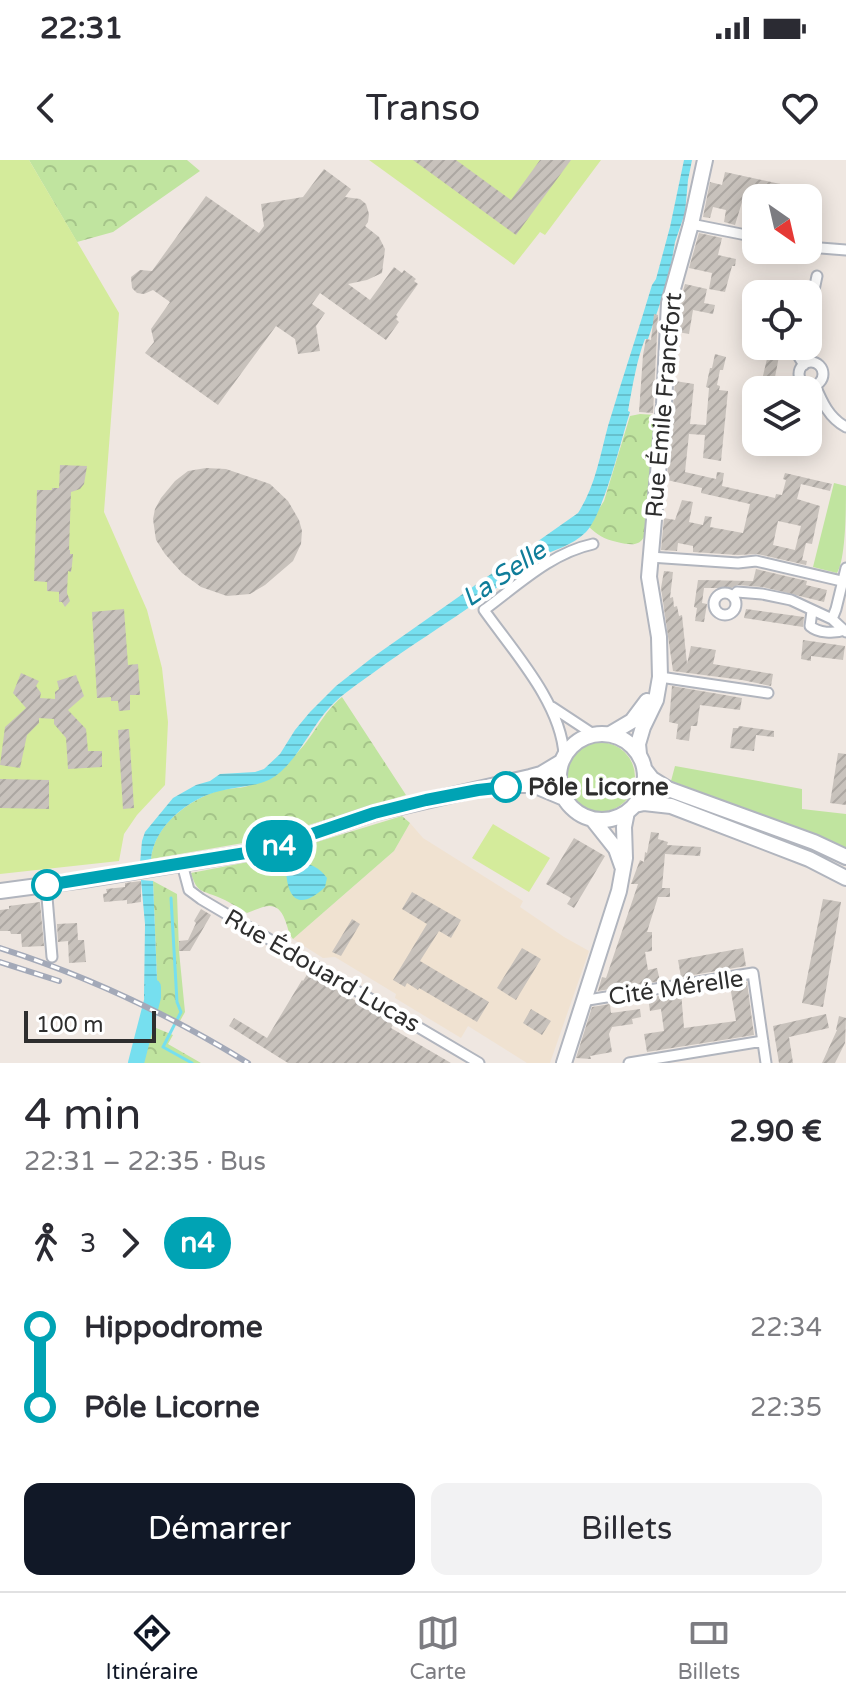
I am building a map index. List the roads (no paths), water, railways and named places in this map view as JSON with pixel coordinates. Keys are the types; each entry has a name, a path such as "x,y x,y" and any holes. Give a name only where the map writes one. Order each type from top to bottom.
{"main road":[{"name":"Rue Émile Francfort","path":"639,754 638,744 656,700 659,681 659,637 649,577 669,303 705,160"},
{"path":"610,734 632,721 659,681"},
{"path":"0,891 265,850 374,813 541,774 563,758 576,742 593,734 610,734 626,741 639,754 652,779 668,789 814,842 846,857"},
{"path":"563,758 558,780 564,798 576,812 593,820 617,818 644,803 671,806 809,859 846,878"},
{"path":"564,1063 610,921 625,858 624,827 631,809 642,794 645,770"},
{"path":"478,790 533,785 564,798"},
{"path":"593,820 616,849 622,871"}],"street":[{"path":"691,224 742,234"},
{"path":"822,249 846,250"},
{"path":"816,280 817,276"},
{"path":"801,360 804,365"},
{"path":"800,376 804,365 815,363 821,368 822,376"},
{"path":"822,400 829,414 846,427"},
{"path":"563,758 564,745 549,705 484,610 559,556 593,544"},
{"path":"650,557 738,563 756,561 844,582"},
{"path":"832,619 846,568"},
{"path":"733,596 737,592 791,600 832,619 845,631"},
{"path":"812,611 810,626 813,629 836,633 845,631"},
{"path":"659,681 768,693"},
{"path":"549,705 593,734"},
{"name":"Rue Édouard Lucas","path":"182,864 189,890 201,899 479,1063"},
{"path":"46,885 52,957"},
{"name":"Cité Mérelle","path":"582,1001 753,973 763,1041"},
{"path":"629,1063 763,1041 766,1063"}],"water":[{"path":"684,160 692,160 685,213 675,242 669,277 640,355 630,412 593,523 581,537 524,567 345,693 323,715 293,759 272,778 208,795 185,807 159,835 151,859 140,863 145,832 173,798 220,774 264,769 280,754 310,712 336,686 578,513 593,482 656,279"},
{"path":"294,862 308,864 321,871 327,878 325,887 308,899 296,899 289,888 286,869"},
{"path":"141,880 153,881 158,1004 155,1009 146,1005 144,997 145,924"}],"waterway":[{"path":"171,898 177,1002 181,1012 163,1047 192,1063"},
{"name":"La Selle","path":"136,1063 153,987"}],"railway":[{"path":"0,948 127,998 248,1063"},
{"path":"0,962 59,981"}],"place":[{"name":"Pôle Licorne","path":"506,787"}]}
